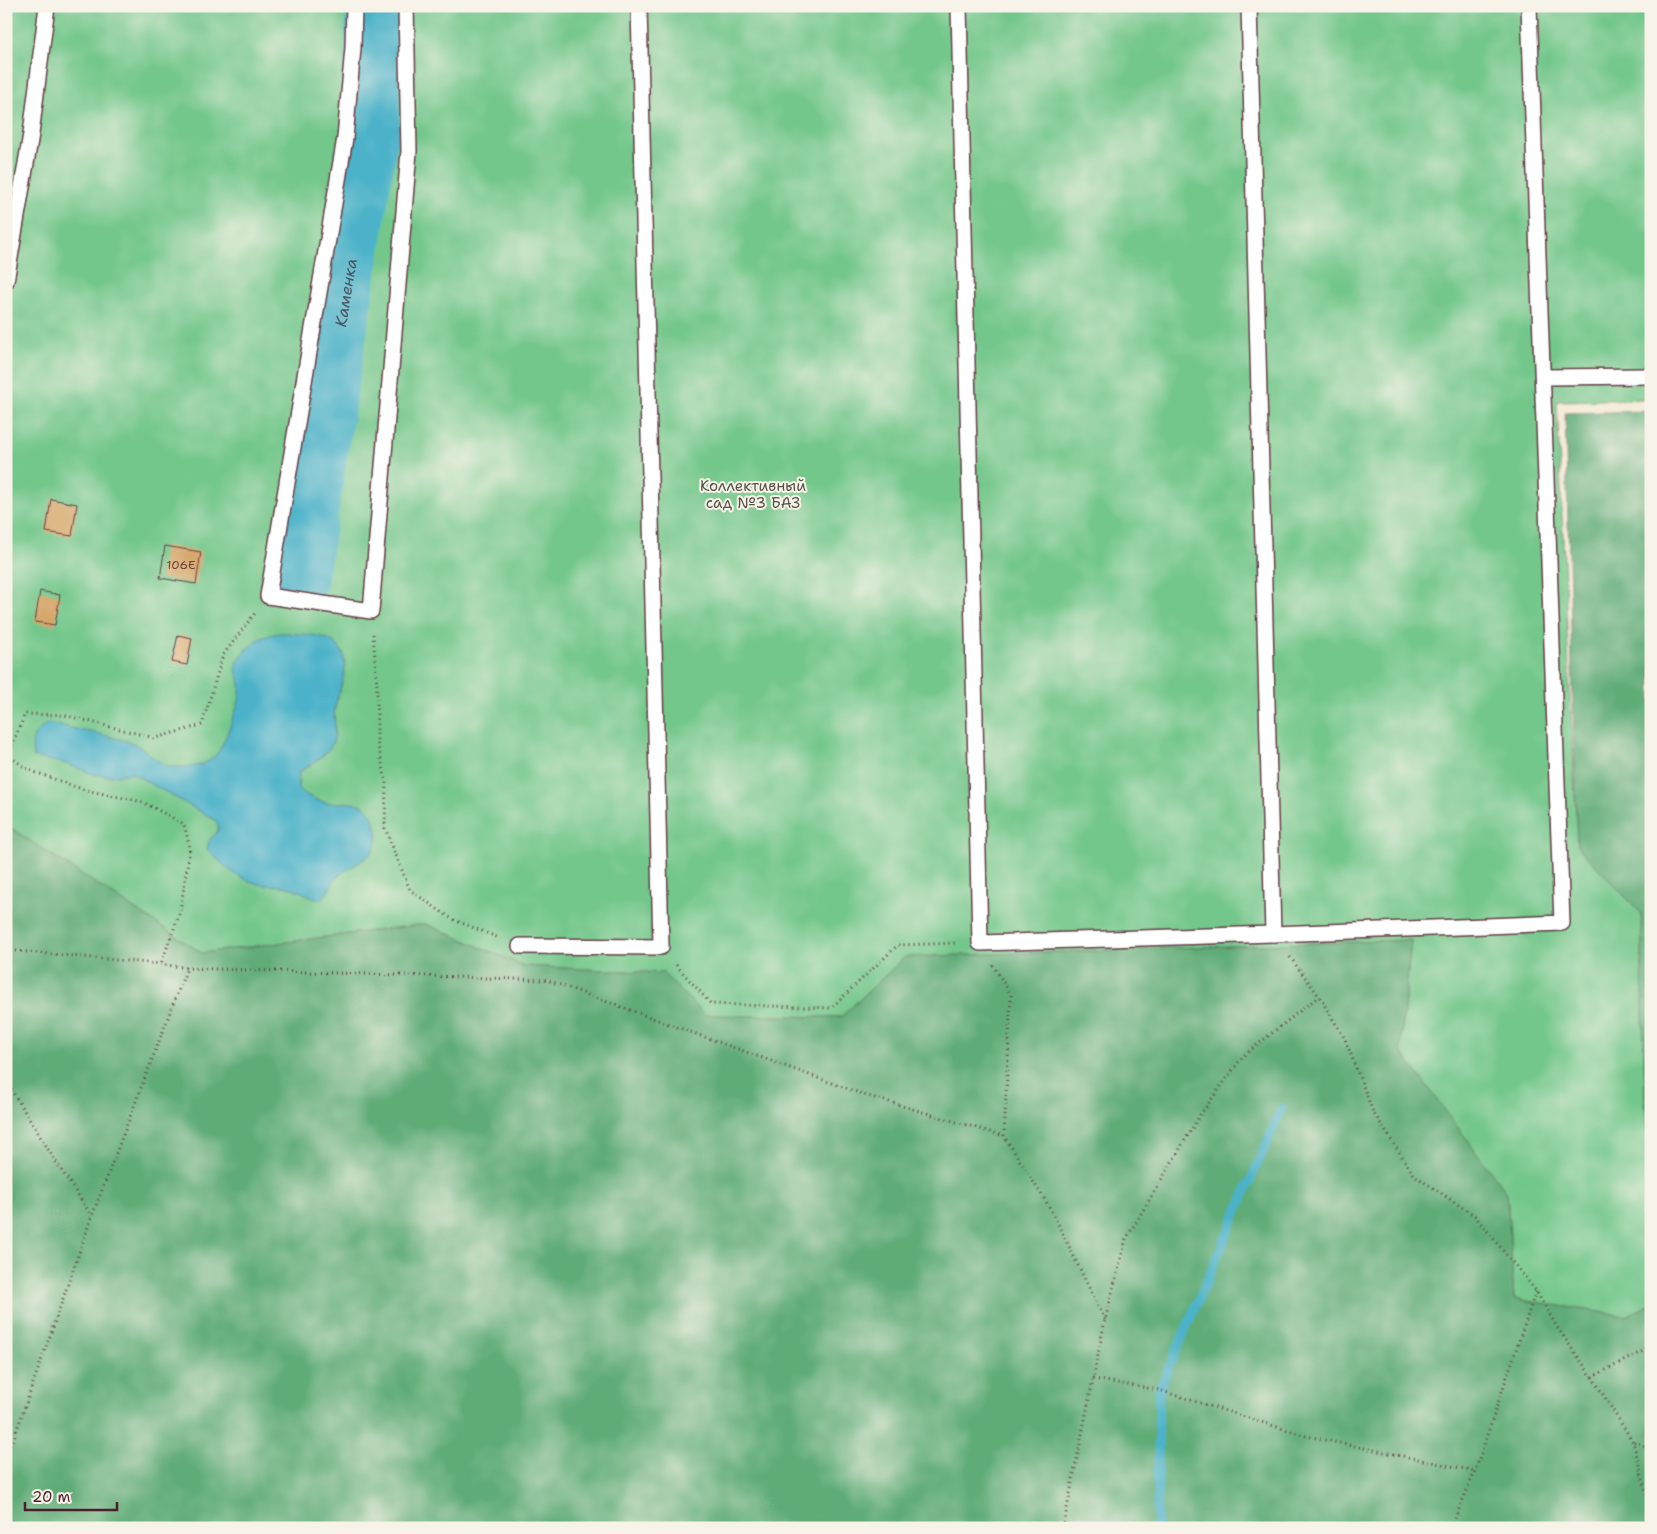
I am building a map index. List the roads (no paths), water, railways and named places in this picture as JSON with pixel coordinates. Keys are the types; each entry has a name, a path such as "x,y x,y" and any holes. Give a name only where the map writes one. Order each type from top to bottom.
{"lane":[{"path":"6,281 31,134 47,6"},
{"path":"354,6 353,48 345,138 268,596 371,611 409,151 406,6"},
{"path":"520,946 661,947 639,6"},
{"path":"959,6 980,943 1562,923 1529,6"},
{"path":"1250,6 1273,934"},
{"path":"1543,377 1651,376"}],"water":[{"path":"290,633 315,636 333,641 342,652 345,667 335,707 335,734 333,742 323,756 299,772 298,787 309,796 323,802 360,804 369,811 377,832 376,844 371,853 337,877 321,899 289,887 265,885 240,877 220,862 207,849 209,841 218,831 218,825 215,820 132,773 111,776 93,774 67,764 33,757 32,745 34,737 48,723 130,742 158,761 170,766 181,767 202,764 214,757 218,752 238,705 240,685 235,667 241,657 253,643 264,637"}],"waterway":[{"name":"Каменка","path":"300,578 372,127 373,6"},
{"path":"1157,1528 1159,1390 1282,1108"}],"park label":[{"name":"Коллективный сад №3 БАЗ","path":"753,494"}]}
